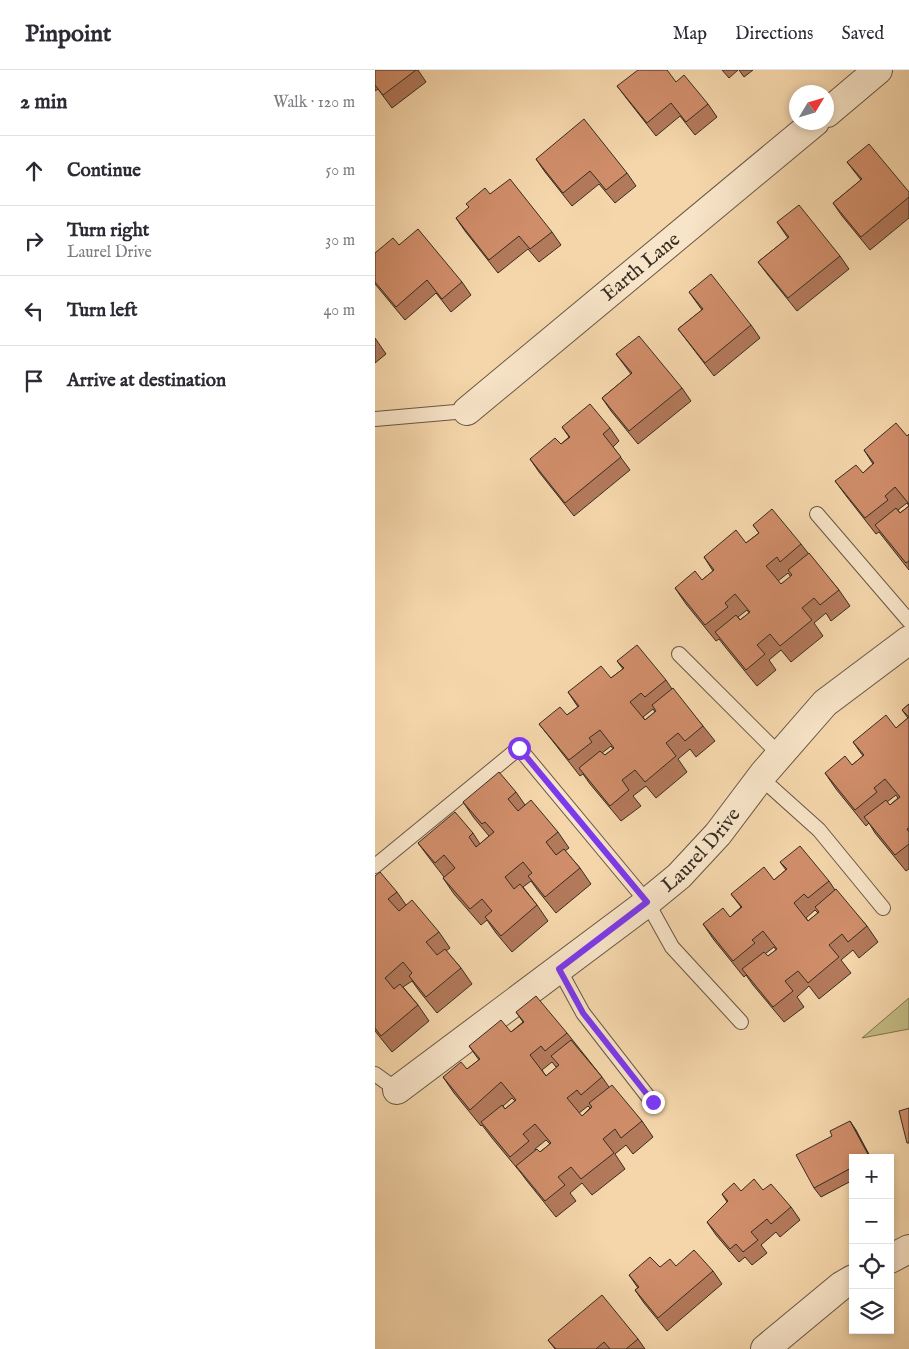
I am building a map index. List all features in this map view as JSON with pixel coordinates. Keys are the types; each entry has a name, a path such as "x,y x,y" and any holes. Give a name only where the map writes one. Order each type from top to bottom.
{"street":[{"path":"834,107 878,70"},
{"name":"Earth Lane","path":"467,411 805,130"},
{"name":"Laurel Drive","path":"397,1090 559,969 679,876 718,834 761,778 825,703 909,640"},
{"path":"894,1257 909,1249"},
{"path":"765,1349 849,1281"}],"lane":[{"path":"375,420 467,411"},
{"path":"817,514 909,621"},
{"path":"679,654 780,755"},
{"path":"375,866 519,748 647,902 672,947 741,1022"},
{"path":"761,778 819,830 883,908"},
{"path":"559,969 583,1013 653,1102"},
{"path":"375,1074 397,1090"}],"shaded area":[{"path":"909,998 909,1029 862,1038"}],"building":[{"path":"375,70 416,70 383,95 375,85"},
{"path":"638,70 667,70 676,82 684,75 708,104 686,122 671,103 647,123 617,86"},
{"path":"584,119 627,173 606,190 590,171 563,193 536,159"},
{"path":"869,144 909,192 909,197 861,237 833,203 862,179 847,162"},
{"path":"510,179 552,232 530,249 519,236 489,260 456,218 469,207 466,204 485,188 490,194"},
{"path":"799,205 840,256 788,298 758,262 789,237 777,222"},
{"path":"418,229 462,282 442,299 427,280 396,307 375,282 375,253 393,238 399,245"},
{"path":"711,274 751,325 705,363 678,329 703,309 689,292"},
{"path":"639,336 682,388 629,431 602,398 632,373 616,354"},
{"path":"590,404 610,428 603,434 621,457 565,503 530,459 555,438 561,444 570,437 562,427"},
{"path":"896,423 907,436 909,434 909,504 895,487 885,496 888,500 865,518 835,481 856,465 863,473 874,463 864,450"},
{"path":"909,506 909,561 906,563 875,525 896,508 900,513"},
{"path":"772,509 801,544 780,562 777,557 766,566 781,584 792,575 788,570 809,553 839,590 820,605 814,598 802,608 812,620 780,646 770,634 757,645 765,654 746,670 715,632 736,615 740,620 750,612 735,594 725,603 728,607 705,625 675,588 695,571 702,580 714,570 704,557 736,530 746,543 759,533 753,525"},
{"path":"637,645 666,680 645,697 641,693 630,702 645,720 656,711 652,705 673,688 703,726 685,741 678,733 666,743 676,756 645,782 635,770 622,780 629,790 610,806 579,768 600,751 605,755 614,748 600,730 589,738 592,742 569,760 539,724 560,707 567,715 579,706 568,692 601,666 611,678 624,668 617,661"},
{"path":"909,704 909,717 902,710"},
{"path":"886,715 896,728 909,717 909,828 907,829 909,832 909,844 895,855 864,817 886,800 890,805 900,797 885,779 874,788 877,792 855,810 825,773 845,756 852,765 864,755 853,742"},
{"path":"499,772 516,792 508,799 518,811 531,800 558,832 546,842 556,855 564,849 580,868 545,897 528,876 532,873 523,862 505,877 514,889 520,884 537,905 501,936 485,917 492,911 482,899 470,909 443,878 455,868 444,855 435,863 418,843 455,812 473,833 469,837 476,847 494,832 485,822 482,824 463,802"},
{"path":"800,846 829,881 808,898 804,894 794,903 808,921 819,912 815,907 836,889 867,926 848,942 842,934 829,945 839,957 808,983 798,971 785,981 793,991 773,1007 742,969 764,952 768,956 777,949 763,931 752,940 755,943 733,961 703,924 723,908 730,917 742,907 731,894 764,867 774,880 787,869 780,862"},
{"path":"380,872 397,892 388,899 399,911 412,900 439,932 426,942 437,955 445,949 461,968 426,997 409,976 412,973 403,962 385,978 394,989 400,984 418,1005 381,1036 375,1028 375,876"},
{"path":"536,996 567,1033 545,1051 541,1046 530,1055 546,1076 559,1065 551,1056 571,1040 602,1077 581,1095 577,1090 567,1098 582,1116 592,1107 589,1103 612,1085 642,1121 621,1138 615,1129 603,1139 614,1153 581,1179 571,1167 558,1177 565,1185 545,1201 516,1166 537,1149 540,1152 551,1143 535,1124 523,1134 529,1141 510,1157 481,1122 502,1105 505,1109 516,1100 501,1082 470,1110 443,1077 461,1062 467,1069 480,1059 469,1046 501,1020 511,1032 524,1022 516,1012"},
{"path":"909,1108 909,1143 907,1143 899,1111"},
{"path":"850,1121 868,1154 849,1154 849,1169 814,1188 796,1155 832,1136 830,1131"},
{"path":"754,1179 763,1190 771,1184 791,1207 771,1224 767,1219 751,1232 758,1240 743,1252 736,1244 730,1249 707,1222 728,1201 722,1194 734,1183 741,1191"},
{"path":"694,1250 713,1271 658,1318 635,1290 639,1287 629,1275 650,1257 660,1267 670,1259 676,1266"},
{"path":"602,1295 638,1339 626,1349 610,1349 604,1342 596,1349 556,1349 548,1340"}],"route":[{"path":"519,748 647,902 559,969 583,1013 653,1102"}]}
